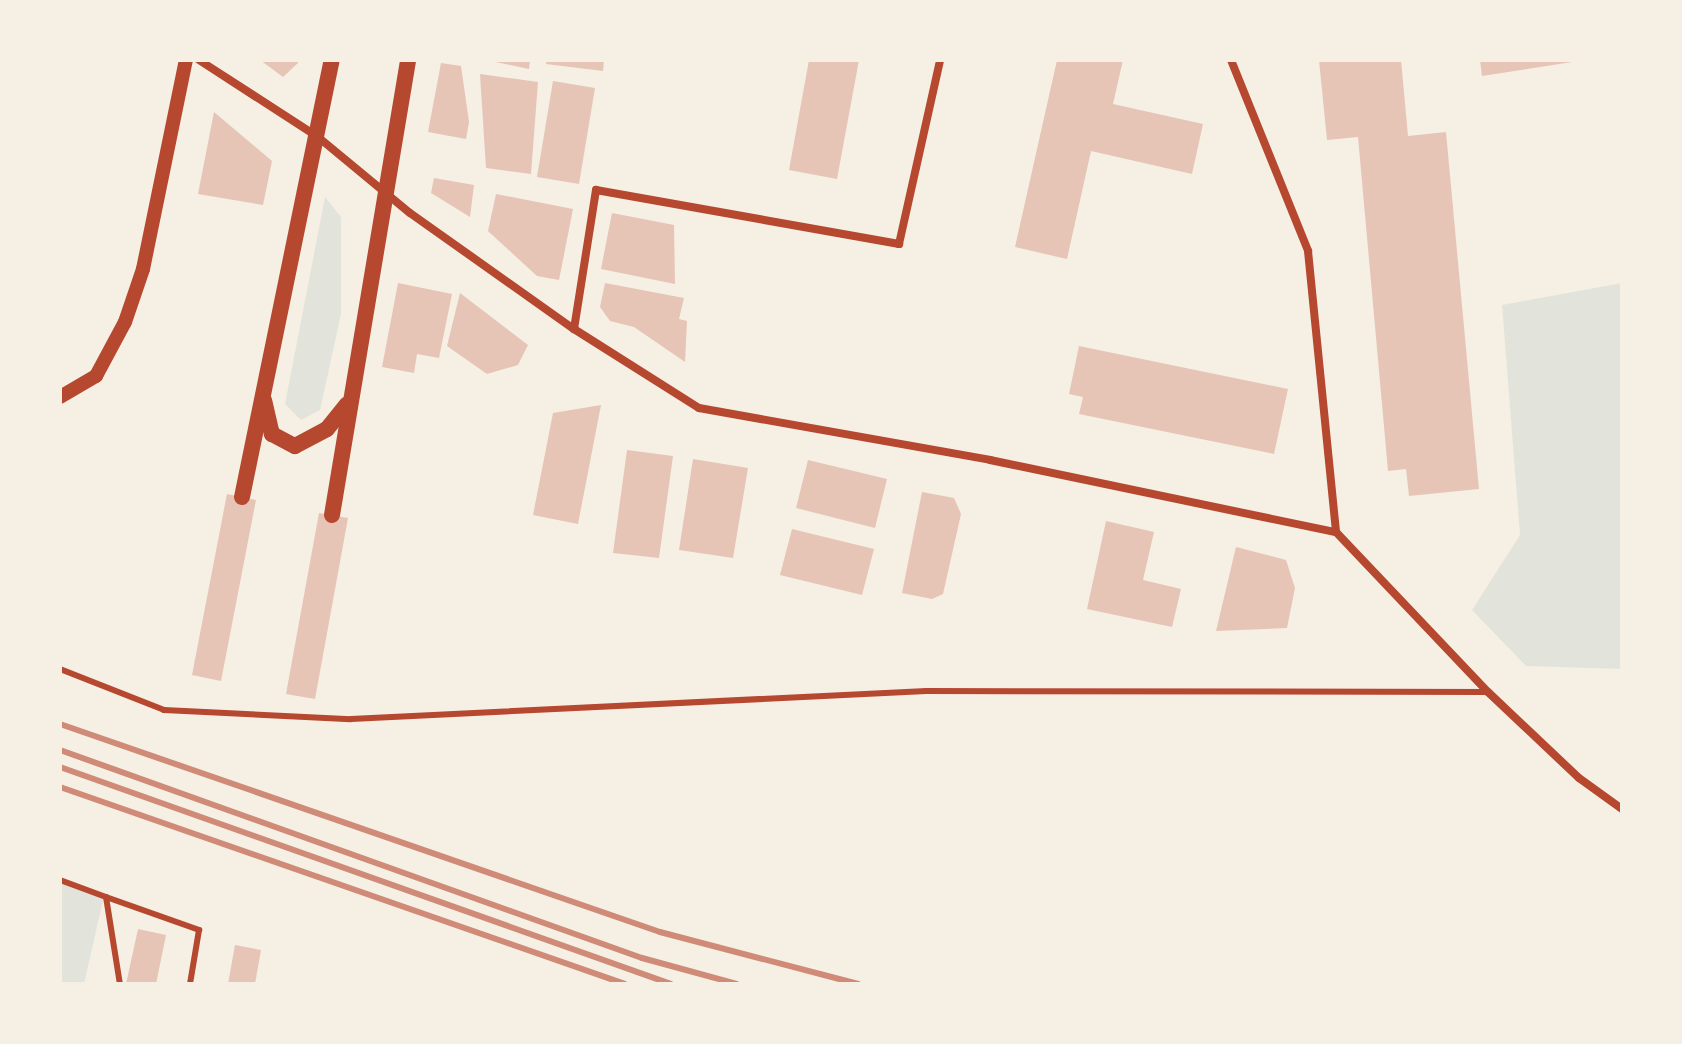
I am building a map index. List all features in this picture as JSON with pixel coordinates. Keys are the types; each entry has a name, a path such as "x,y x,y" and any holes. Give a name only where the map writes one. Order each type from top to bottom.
{"main road":[{"path":"242,497 332,60"},
{"path":"332,515 347,404 408,60"},
{"path":"263,395 272,434 295,446 327,429 347,404"}],"street":[{"path":"60,397 96,376 125,322 143,269 186,60"},
{"path":"199,60 318,137 385,192 574,329 699,408 990,460 1336,532 1488,692 1579,778 1622,809"},
{"path":"574,329 596,190 899,244 940,60"},
{"path":"1231,60 1308,251 1336,532"}],"lane":[{"path":"60,669 164,710 351,719 926,691 1488,692"},
{"path":"60,880 199,930 190,984"},
{"path":"106,897 120,984"}],"shaded area":[{"path":"325,197 341,217 341,314 320,410 301,420 285,404"},
{"path":"1622,283 1622,669 1526,666 1472,610 1520,535 1502,305"},
{"path":"60,879 104,896 84,984 60,984"}],"building":[{"path":"260,60 297,60 298,63 283,77"},
{"path":"486,60 530,60 529,69"},
{"path":"547,60 604,60 603,71 546,64"},
{"path":"809,60 859,60 837,179 789,170"},
{"path":"1057,60 1123,60 1113,104 1203,124 1192,174 1091,151 1067,259 1015,247"},
{"path":"1319,60 1401,60 1408,136 1446,132 1479,489 1409,496 1406,469 1388,471 1358,137 1327,140"},
{"path":"1480,60 1572,60 1572,62 1482,76"},
{"path":"441,63 461,66 469,122 466,139 428,132"},
{"path":"480,74 538,82 531,174 486,168"},
{"path":"553,81 595,88 579,184 537,177"},
{"path":"214,112 272,161 263,205 198,194"},
{"path":"434,178 474,185 470,217 431,193"},
{"path":"496,194 573,209 559,280 537,276 488,231"},
{"path":"612,213 674,225 675,284 601,269"},
{"path":"398,283 452,294 439,358 417,354 414,373 382,367"},
{"path":"605,283 684,298 679,319 687,321 685,362 634,327 610,321 600,307"},
{"path":"460,293 528,345 518,365 487,374 447,346"},
{"path":"1079,346 1288,389 1274,454 1079,414 1083,397 1069,394"},
{"path":"601,405 578,524 533,515 553,413"},
{"path":"627,450 673,456 659,558 613,553"},
{"path":"693,459 748,468 733,558 679,550"},
{"path":"808,460 887,479 875,528 796,508"},
{"path":"922,492 954,498 961,514 943,594 932,599 902,593"},
{"path":"227,494 256,500 221,681 192,675"},
{"path":"319,513 348,518 315,699 286,694"},
{"path":"1106,521 1154,532 1143,580 1181,589 1172,627 1087,609"},
{"path":"792,529 874,549 862,595 780,575"},
{"path":"1236,547 1286,560 1295,588 1287,628 1216,631"},
{"path":"138,929 166,935 156,984 126,984"},
{"path":"235,945 261,950 255,984 228,984"}],"railway":[{"path":"60,724 660,932 858,984"},
{"path":"60,750 642,958 737,984"},
{"path":"60,767 671,984"},
{"path":"60,787 625,984"}]}
